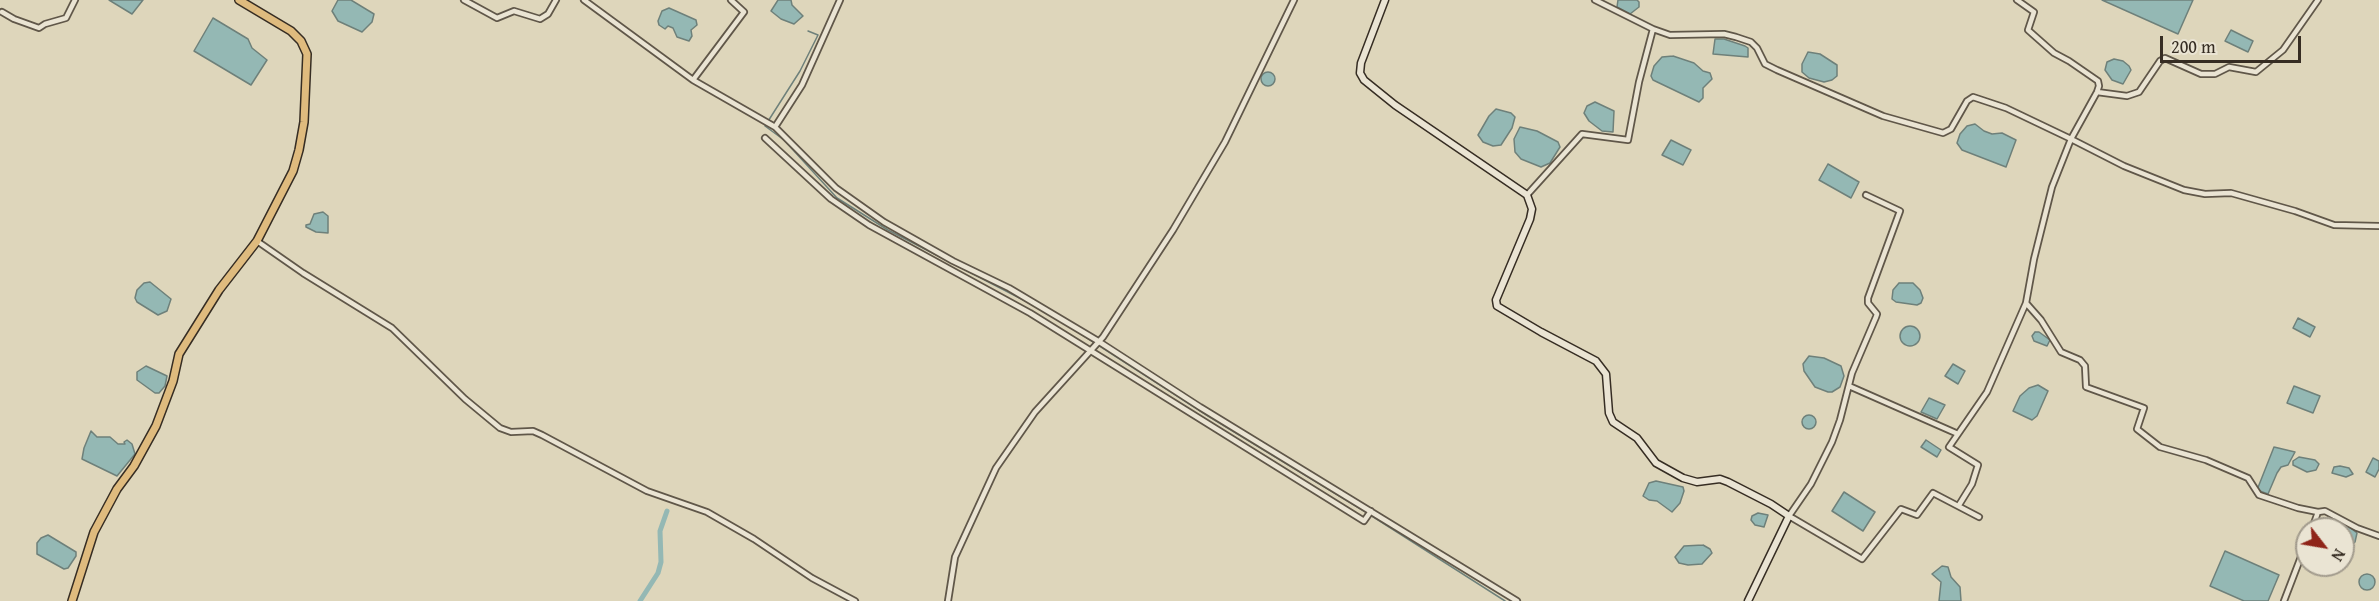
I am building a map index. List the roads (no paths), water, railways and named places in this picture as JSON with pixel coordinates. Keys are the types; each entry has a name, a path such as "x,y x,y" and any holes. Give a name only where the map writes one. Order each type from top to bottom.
{"main road":[{"path":"72,601 94,532 117,489 134,466 151,436 173,381 183,348 219,290 257,241 293,171 299,150 304,122 307,54 301,40 291,31 239,0"},
{"path":"1385,0 1361,63 1360,73 1364,80 1395,105 1527,195 1532,209 1530,219 1496,300 1497,306 1541,333 1596,361 1606,374 1609,413 1613,422 1637,438 1656,463 1683,478 1697,482 1720,479 1728,482 1771,504 1788,516 1748,601"}],"street":[{"path":"2,12 39,28 66,18 75,0"},
{"path":"464,0 497,18 514,11 540,19 548,15 556,0"},
{"path":"584,0 693,80 774,127 836,189 884,222 953,261 1010,288 1517,601"},
{"path":"693,80 744,12 731,0"},
{"path":"774,127 802,85 840,0"},
{"path":"948,601 955,557 996,468 1035,412 1098,342 1173,230 1225,142 1294,0"},
{"path":"1595,0 1670,35 1724,34 1751,42 1757,48 1765,64 1883,116 1943,133 1951,129 1967,101 1972,97 2006,108 2140,173 2184,190 2205,194 2231,193 2334,225 2379,226"},
{"path":"1959,505 1972,484 1978,467 1950,449 1950,444 1987,392 2025,303 2052,186 2071,140 2099,87 2094,76 2054,53 2028,30 2034,12 2017,0"},
{"path":"2097,92 2127,96 2139,92 2165,58 2201,74 2215,74 2229,67 2256,72 2283,50 2318,0"},
{"path":"1527,195 1582,134 1628,140 1639,82 1653,29"},
{"path":"765,138 831,199 869,225 1092,349 1192,416 1277,468 1315,488 1364,521 1370,512"},
{"path":"1866,195 1898,208 1900,214 1870,290 1868,303 1876,317 1852,373 1832,442 1811,484 1788,516 1862,559 1901,509 1917,515 1933,493 1979,517"},
{"path":"257,241 303,273 392,328 465,399 500,428 511,432 533,431 647,491 707,512 812,578 855,601"},
{"path":"2025,303 2041,320 2061,352 2080,360 2085,366 2086,387 2144,408 2137,429 2160,447 2206,460 2248,478 2259,495 2318,513 2325,511 2357,528 2379,536"},
{"path":"1849,386 1958,434"},
{"path":"2316,517 2318,513"},
{"path":"2284,601 2295,572"}],"water":[{"path":"109,0 143,0 132,14"},
{"path":"338,0 351,0 374,14 372,22 362,32 338,21 332,11"},
{"path":"778,0 791,0 792,5 803,16 794,24 781,19 771,11"},
{"path":"1618,0 1637,0 1639,7 1630,14 1617,7"},
{"path":"2102,0 2193,0 2178,34"},
{"path":"669,8 696,20 697,25 691,30 692,36 689,41 677,37 673,28 668,26 665,29 659,25 658,21 662,11"},
{"path":"213,18 248,39 252,48 267,60 251,85 194,51"},
{"path":"2231,30 2253,41 2248,52 2225,41"},
{"path":"1715,39 1724,39 1745,46 1748,48 1748,57 1713,54"},
{"path":"1808,52 1820,54 1837,65 1837,76 1824,82 1809,78 1802,72 1802,64"},
{"path":"1673,56 1694,63 1703,71 1710,73 1712,79 1703,88 1703,98 1699,102 1653,80 1651,76 1654,66 1662,57"},
{"path":"2114,59 2123,61 2131,70 2123,84 2112,80 2105,70 2107,62"},
{"path":"1268,72 1273,74 1275,79 1273,84 1268,86 1263,84 1261,79 1263,74"},
{"path":"1595,102 1614,111 1613,132 1602,131 1589,121 1584,113 1587,106"},
{"path":"1496,109 1511,113 1515,117 1512,128 1501,145 1493,146 1483,142 1478,135"},
{"path":"1975,124 1984,131 1992,134 2002,133 2016,140 2006,167 1962,150 1957,143 1960,134 1967,126"},
{"path":"1520,127 1537,131 1558,142 1560,147 1550,163 1541,167 1521,159 1515,152 1514,139"},
{"path":"1671,140 1691,150 1683,165 1662,155"},
{"path":"1828,164 1859,182 1851,198 1819,180"},
{"path":"323,212 328,216 328,233 316,232 306,227 310,224 314,214"},
{"path":"150,282 171,299 167,311 158,315 137,302 135,298 137,290 144,283"},
{"path":"1899,283 1913,283 1920,290 1923,298 1921,303 1917,305 1896,302 1892,299 1893,290"},
{"path":"2298,318 2315,327 2310,337 2293,328"},
{"path":"1910,326 1917,329 1920,336 1917,343 1910,346 1903,343 1900,336 1903,329"},
{"path":"2035,332 2039,332 2050,340 2047,346 2034,341 2032,336"},
{"path":"1809,356 1824,358 1841,366 1844,376 1840,387 1828,392 1815,387 1804,371 1803,364"},
{"path":"1953,364 1965,371 1958,384 1945,376"},
{"path":"146,366 167,376 165,386 159,393 155,393 137,380 137,372"},
{"path":"2038,385 2048,391 2037,416 2032,420 2013,411 2020,396 2029,388"},
{"path":"2294,386 2320,396 2313,413 2287,403"},
{"path":"1929,398 1945,405 1937,419 1921,412"},
{"path":"1806,415 1812,415 1816,422 1812,429 1806,429 1802,425 1802,419"},
{"path":"91,431 97,437 110,437 118,444 125,444 127,440 132,444 135,454 117,476 82,459"},
{"path":"1926,440 1941,450 1937,457 1921,447"},
{"path":"2274,447 2295,452 2288,465 2281,467 2277,473 2268,494 2257,490"},
{"path":"2299,457 2315,460 2319,464 2316,470 2307,472 2293,465 2293,461"},
{"path":"2373,458 2379,461 2379,469 2375,477 2366,472"},
{"path":"2334,467 2349,468 2353,474 2346,477 2332,473"},
{"path":"1656,481 1683,487 1680,503 1672,512 1657,501 1643,496 1649,483"},
{"path":"1844,492 1875,512 1863,531 1832,511"},
{"path":"1758,513 1768,515 1764,527 1755,525 1751,520 1752,516"},
{"path":"48,535 76,552 68,568 64,569 37,554 37,543"},
{"path":"1703,545 1712,553 1702,564 1679,563 1675,557 1684,546"},
{"path":"2225,551 2279,575 2268,601 2244,601 2210,586"},
{"path":"1942,566 1948,567 1951,577 1960,587 1961,601 1939,601 1941,582 1932,574"},
{"path":"2364,574 2370,574 2375,582 2373,588 2364,590 2359,585 2359,579"}],"waterway":[{"path":"808,31 818,35 800,71 765,126 784,140 837,198 888,230 1035,306"},
{"path":"1067,325 1208,416 1364,511 1505,601"},
{"path":"640,601 658,573 661,562 660,531 667,511"}]}
